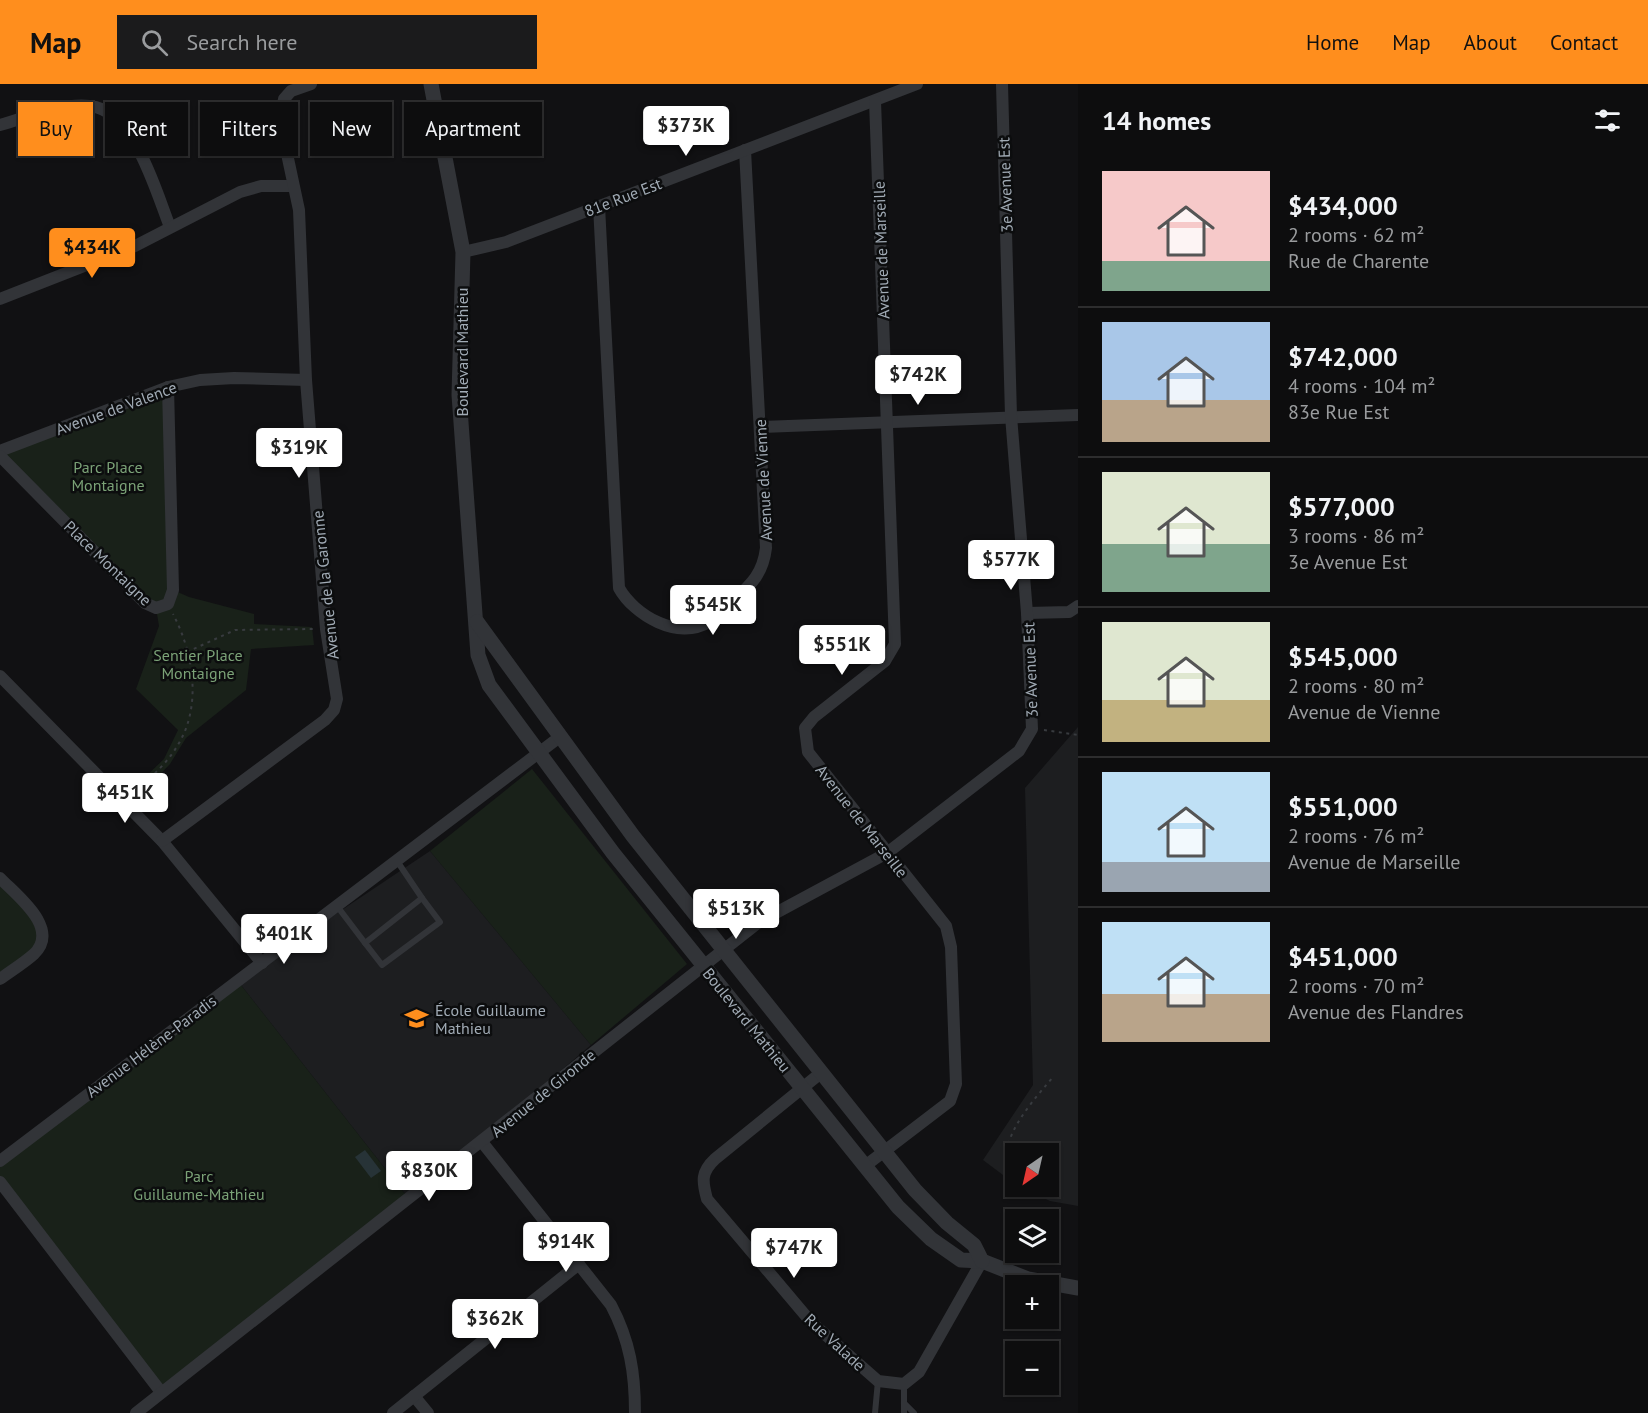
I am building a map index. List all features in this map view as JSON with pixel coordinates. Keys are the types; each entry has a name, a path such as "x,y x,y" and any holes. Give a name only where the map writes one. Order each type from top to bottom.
{"street":[{"name":"Avenue de la Garonne","path":"162,841 325,720 334,710 337,699 326,629 306,380 299,210 280,121 280,109 284,99 291,91 311,84"},
{"name":"Boulevard Mathieu","path":"431,84 463,252 459,395 478,655 489,685 538,754 702,966 898,1207 932,1239 961,1260 982,1261 1028,1279 1078,1287"},
{"name":"81e Rue Est","path":"463,252 506,242 917,84"},
{"name":"3e Avenue Est","path":"723,951 759,922 887,853 1019,751 1032,729 1028,613 1011,416 1002,84"},
{"name":"Avenue de Marseille","path":"865,1166 950,1101 956,1084 951,947 946,926 808,752 805,728 814,717 885,661 895,644 875,101"},
{"path":"0,125 70,106 92,106 110,114 135,141 170,227"},
{"name":"Avenue de Vienne","path":"599,206 616,571 619,588 625,600 642,614 661,624 695,627 709,622 755,582 762,570 766,548 745,150"},
{"path":"0,298 135,246 240,192 261,186 293,186"},
{"name":"Avenue de Valence","path":"0,451 168,387 200,380 234,378 306,380"},
{"name":"Place Montaigne","path":"0,456 145,603 156,608 168,604 173,590 168,387"},
{"path":"760,427 1078,415"},
{"path":"1028,613 1069,612 1078,606"},
{"name":"Boulevard Mathieu","path":"477,622 633,836 723,951 885,1149 915,1190 947,1223 974,1245 982,1261"},
{"path":"0,676 162,841 262,963"},
{"name":"Avenue Hélène-Paradis","path":"0,1161 561,736"},
{"path":"0,878 38,917 42,935 36,952 0,979"},
{"name":"Avenue de Gironde","path":"136,1413 723,951"},
{"name":"Rue Valade","path":"822,1072 706,1167 703,1186 707,1199 811,1322 878,1380 904,1384"},
{"path":"482,1142 611,1305 623,1329 633,1363 635,1413"},
{"path":"0,1182 161,1392"},
{"path":"904,1384 919,1372 982,1261"},
{"path":"393,1413 579,1264"},
{"path":"414,1396 428,1413"}],"lane":[{"path":"337,906 382,965 440,922 396,861"},
{"path":"365,943 422,898"},
{"path":"874,1413 878,1380"},
{"path":"904,1384 904,1413"},
{"path":"903,1403 914,1413"}],"path":[{"path":"125,802 164,764 180,741 192,709 192,674 187,652 182,632 168,604"},
{"path":"187,652 236,630 326,629"},
{"path":"1032,729 1078,735"},
{"path":"1008,1143 1035,1099 1054,1076"}],"shaded area":[{"path":"1078,727 1078,1206 1050,1201 1042,1197 1059,1197 1059,1143 1005,1143 1005,1176 983,1160 1033,1085 1025,788"},
{"path":"430,851 591,1045 409,1199 237,980"},
{"path":"365,1150 381,1171 371,1178 355,1157"}],"green space":[{"name":"Parc Place Montaigne","path":"168,387 173,590 189,597 254,614 254,624 312,627 314,645 251,649 246,690 186,738 170,764 149,786 142,780 164,759 178,730 136,689 159,626 156,608 0,451"},
{"path":"532,769 687,964 591,1045 430,851"},
{"path":"0,878 38,917 40,944 0,979"},
{"name":"Parc Guillaume-Mathieu","path":"237,980 409,1199 161,1392 0,1182 0,1161"}],"place":[{"name":"École Guillaume Mathieu","path":"417,1019"}],"park label":[{"name":"Sentier Place Montaigne","path":"198,664"}]}
